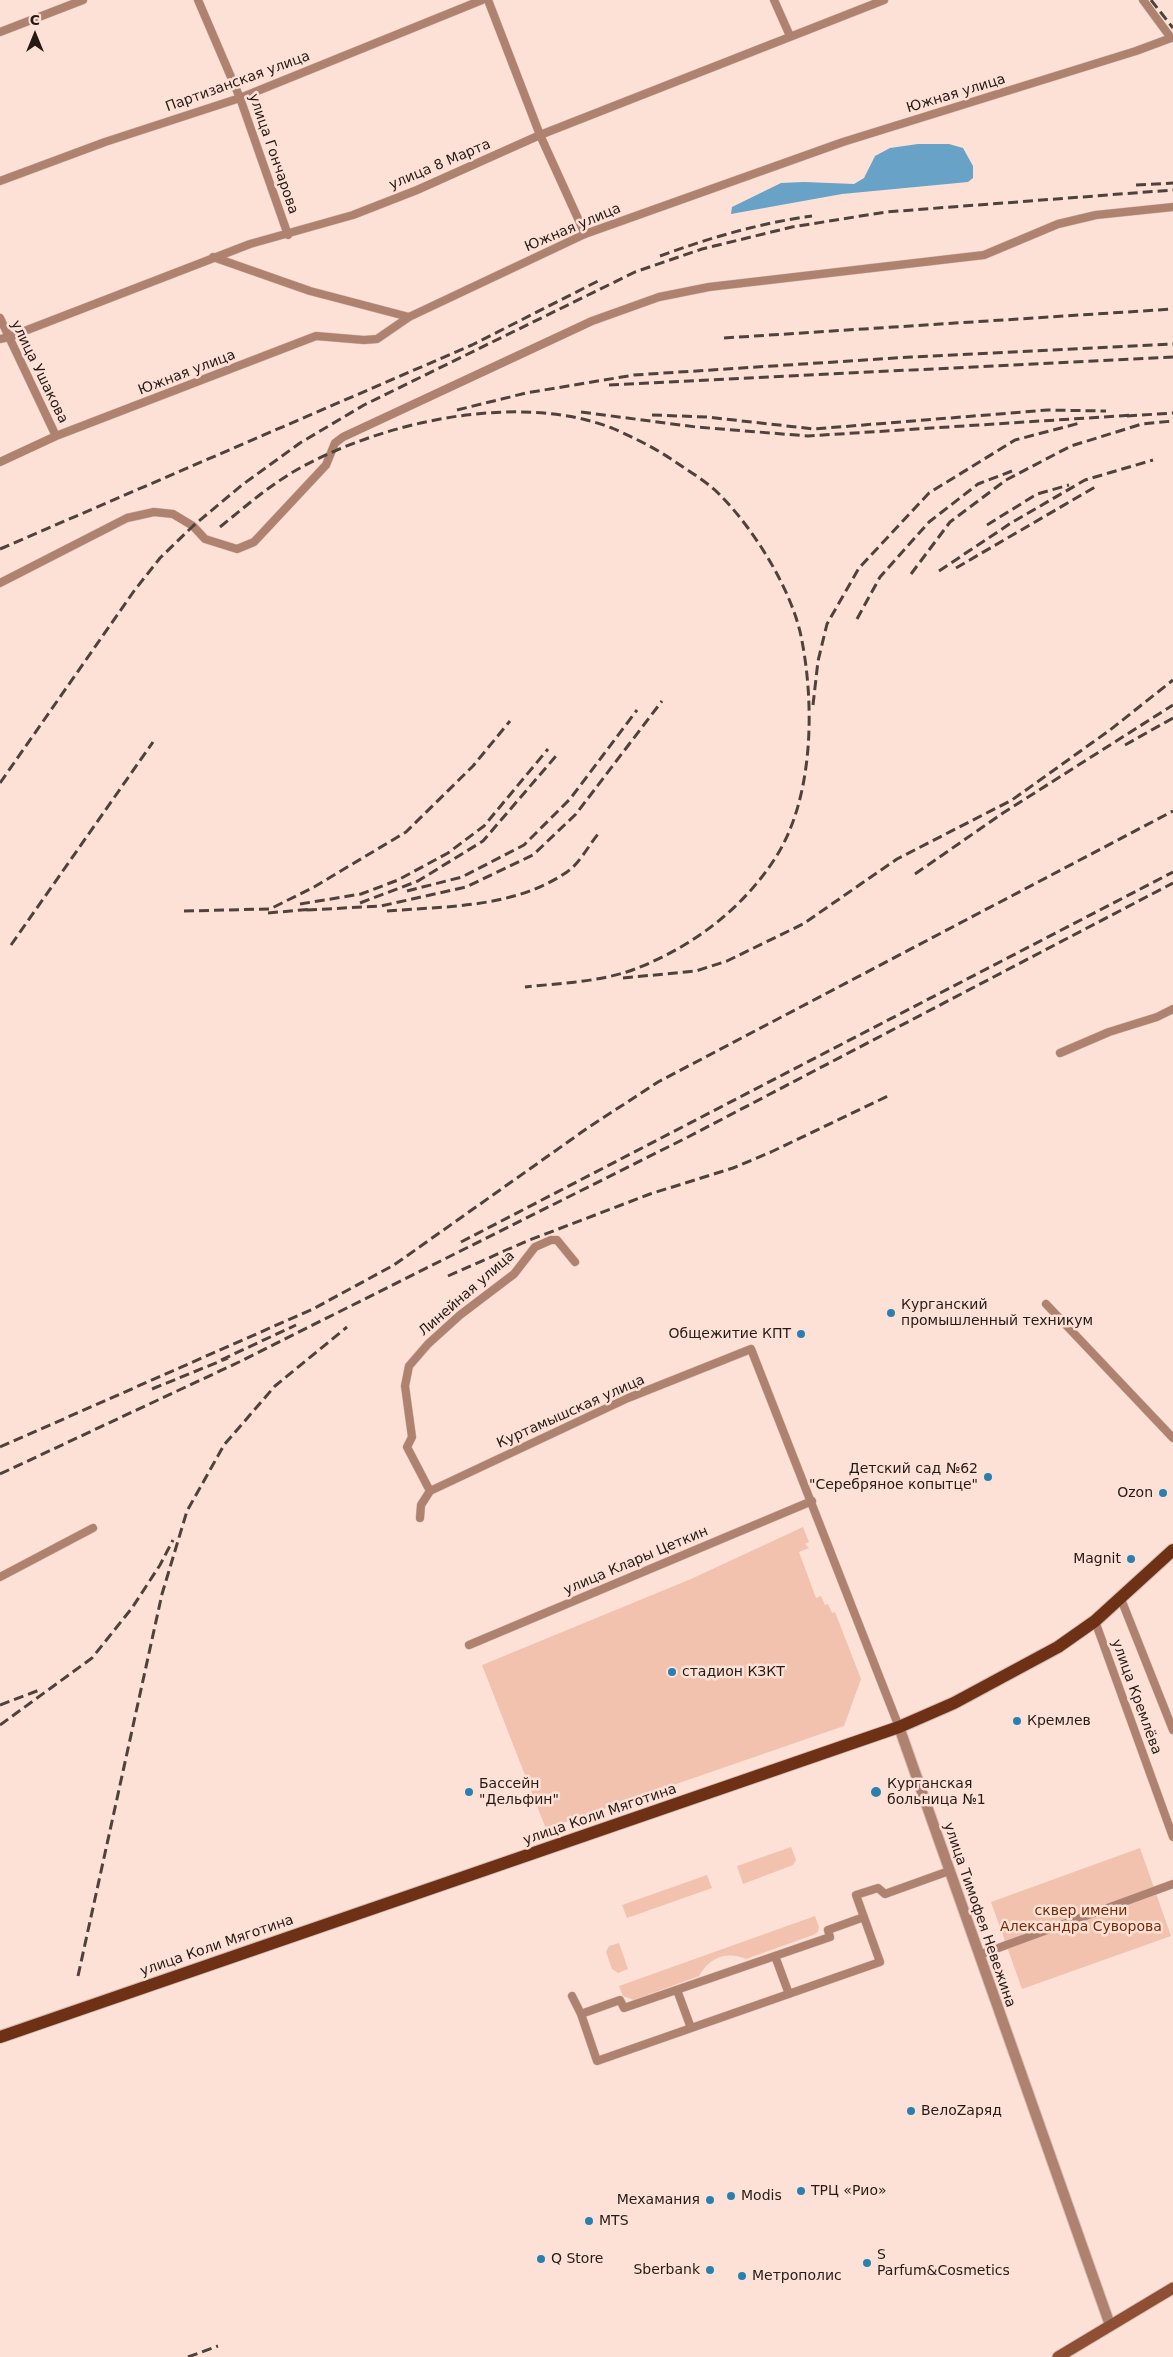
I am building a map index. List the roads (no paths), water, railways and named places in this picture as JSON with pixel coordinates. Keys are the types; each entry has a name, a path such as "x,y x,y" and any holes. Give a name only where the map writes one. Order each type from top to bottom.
{"main road":[{"name":"улица Коли Мяготина","path":"0,2037 899,1727 954,1703 1058,1647 1095,1621 1173,1550"},
{"path":"1058,2357 1173,2288"}],"street":[{"path":"0,32 82,0"},
{"name":"улица Гончарова","path":"198,0 240,98 288,235"},
{"name":"Партизанская улица","path":"0,181 105,142 240,98 482,0"},
{"path":"488,0 540,135 585,234"},
{"path":"774,0 790,36"},
{"name":"улица 8 Марта","path":"0,339 9,338 250,244 353,216 417,190 540,135 884,0"},
{"name":"Южная улица","path":"0,462 56,436 316,336 364,340 377,339 409,317 585,234 843,142 1136,51 1171,38 1143,0"},
{"path":"0,583 127,518 154,512 173,514 193,526 205,540 237,549 254,542 326,465 335,443 343,437 592,321 659,296 709,287 984,255 1058,224 1096,215 1173,207"},
{"path":"213,257 310,291 409,317"},
{"name":"улица Ушакова","path":"0,318 56,436"},
{"path":"1060,1053 1109,1032 1173,1010"},
{"name":"Линейная улица","path":"430,1491 407,1448 412,1436 405,1386 409,1366 428,1344 460,1315 514,1274 523,1265 535,1247 551,1240 557,1240 575,1262"},
{"path":"1046,1304 1173,1438"},
{"name":"Куртамышская улица","path":"430,1491 628,1398 751,1349"},
{"name":"улица Тимофея Невежина","path":"751,1349 812,1500 899,1727 1110,2325"},
{"path":"420,1518 421,1505 430,1491"},
{"name":"улица Клары Цеткин","path":"469,1645 812,1500"},
{"path":"0,1577 93,1528"},
{"name":"улица Кремлёва","path":"1121,1599 1173,1730"},
{"name":"улица Кремлёва","path":"1095,1621 1173,1838"},
{"path":"572,1996 581,2014 597,2061 880,1962 856,1895 878,1888 885,1894 949,1871"},
{"path":"979,1955 1173,1884"},
{"path":"581,2014 620,2000 624,2008 677,1990 830,1937 828,1930 864,1917"},
{"path":"775,1956 789,1994"},
{"path":"677,1990 691,2028"}],"water":[{"path":"918,144 949,144 963,148 973,166 973,178 968,182 842,194 731,214 732,207 781,183 854,184 864,178 875,156 890,148"}],"railway":[{"path":"1151,0 1173,28"},
{"path":"1136,185 1173,183"},
{"path":"0,783 134,591 160,558 193,526 242,485 300,443 364,405 635,272 702,249 792,227 886,212 1173,190"},
{"path":"660,256 735,232 812,216"},
{"path":"0,549 472,345 598,281"},
{"path":"724,338 1173,309"},
{"path":"457,410 526,393 634,375 911,357 1173,344"},
{"path":"609,385 1173,357"},
{"path":"652,415 707,417 814,429 1048,410 1106,411"},
{"path":"220,527 289,474 334,451 372,437 412,425 453,417 495,412 536,412 575,417 612,428 662,453 717,492 747,526 759,544 789,599 801,636 806,663 809,721 808,751 804,781 797,809 787,836 774,860 761,878 731,911 714,925 676,950 635,969 609,977 525,987"},
{"path":"581,412 696,427 808,436 1134,415"},
{"path":"1127,416 1173,413"},
{"path":"911,574 950,522 1006,480 1071,446 1142,424 1173,421"},
{"path":"813,705 818,661 827,624 859,568 929,493 1015,440 1080,423"},
{"path":"939,571 1011,523 1085,480 1153,460"},
{"path":"857,619 880,577 929,522 978,484 1012,471"},
{"path":"987,525 1037,494 1069,485"},
{"path":"956,568 1095,487"},
{"path":"623,978 696,971 727,961 803,924 897,859 1012,800 1110,730 1173,680"},
{"path":"307,910 381,906 466,887 533,855 576,814 662,701"},
{"path":"915,874 1003,813 1173,705"},
{"path":"407,891 462,877 524,845 570,799 637,710"},
{"path":"1125,745 1173,718"},
{"path":"184,911 270,909 314,887 406,832 473,766 510,721"},
{"path":"11,945 153,742"},
{"path":"300,904 361,894 398,880 448,853 484,826 548,749"},
{"path":"360,903 418,881 483,841 556,756"},
{"path":"0,1447 313,1309 394,1265 589,1127 658,1082 1173,811"},
{"path":"387,911 457,906 503,899 525,893 547,884 571,869 598,834"},
{"path":"461,1242 1173,872"},
{"path":"0,1474 239,1362 688,1137 1173,883"},
{"path":"268,913 313,909"},
{"path":"448,1276 527,1241 650,1194 733,1168 888,1096"},
{"path":"221,1360 296,1325"},
{"path":"78,1976 162,1594 187,1511 224,1445 275,1386 347,1327"},
{"path":"152,1389 228,1358"},
{"path":"0,1725 92,1658 132,1608 160,1565 173,1540"},
{"path":"0,1705 42,1689"},
{"path":"188,2357 218,2346"}],"place":[{"name":"Курганский промышленный техникум","path":"891,1313"},
{"name":"Общежитие КПТ","path":"801,1334"},
{"name":"Детский сад №62 \"Серебряное копытце\"","path":"988,1477"},
{"name":"Ozon","path":"1163,1493"},
{"name":"Magnit","path":"1131,1559"},
{"name":"стадион КЗКТ","path":"672,1672"},
{"name":"Кремлев","path":"1017,1721"},
{"name":"Бассейн \"Дельфин\"","path":"469,1792"},
{"name":"Курганская больница №1","path":"876,1792"},
{"name":"ВелоZаряд","path":"911,2111"},
{"name":"ТРЦ «Рио»","path":"801,2191"},
{"name":"Modis","path":"731,2196"},
{"name":"Мехамания","path":"710,2200"},
{"name":"MTS","path":"589,2221"},
{"name":"Q Store","path":"541,2259"},
{"name":"S Parfum&Cosmetics","path":"867,2263"},
{"name":"Sberbank","path":"710,2270"},
{"name":"Метрополис","path":"742,2276"}],"park label":[{"name":"сквер имени Александра Суворова","path":"1081,1919"}]}
